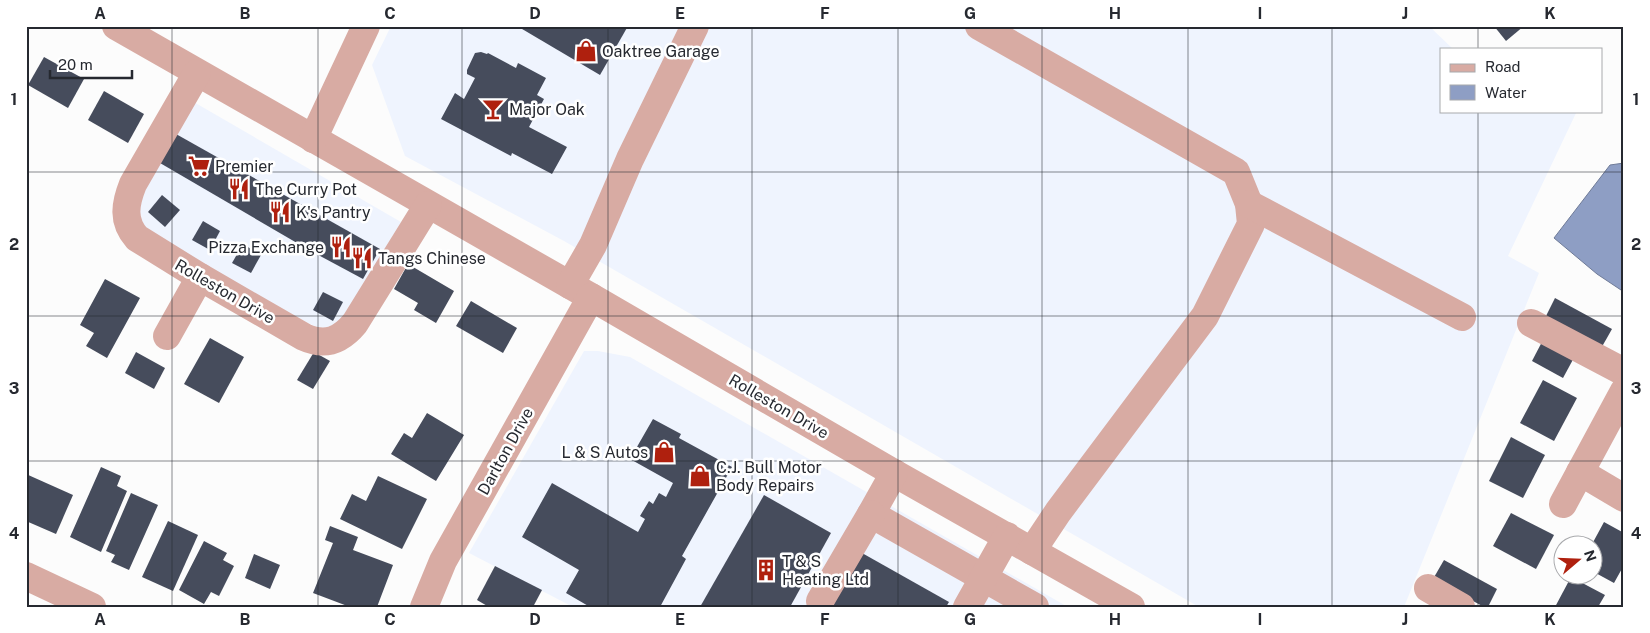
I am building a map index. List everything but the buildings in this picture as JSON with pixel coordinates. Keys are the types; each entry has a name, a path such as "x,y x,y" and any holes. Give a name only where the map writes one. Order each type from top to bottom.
{"street":[{"name":"Rolleston Drive","path":"116,26 1131,607"},
{"path":"313,139 366,26"},
{"name":"Darlton Drive","path":"424,607 443,561 580,291 593,245 630,159 695,26"},
{"path":"979,26 1236,172 1250,204 1251,224 1205,316 1058,512 1032,550"},
{"name":"Rolleston Drive","path":"197,73 128,195 126,218 130,230 137,238 200,277 304,337 313,341 324,342 346,335 428,205"},
{"path":"1250,204 1462,317"},
{"path":"167,336 200,277"},
{"path":"1531,323 1624,372"},
{"path":"1563,504 1624,390"},
{"path":"1580,472 1624,498"},
{"path":"820,601 894,473"},
{"path":"871,514 984,578 1018,603"},
{"path":"967,607 1007,536"},
{"path":"26,576 92,607"},
{"path":"1428,588 1461,607"}],"shaded area":[{"path":"391,26 1429,26 1452,48 1440,48 1440,112 1577,112 1508,256 1539,273 1404,607 1199,607 564,241 405,156 372,65"},
{"path":"192,101 401,222 334,331 321,330 151,238 140,217 137,197"},
{"path":"584,351 598,351 630,357 1068,607 573,607 469,553"}],"water":[{"path":"1624,163 1624,292 1597,274 1554,238 1610,165"}],"place":[{"name":"Oaktree Garage","path":"586,51"},
{"name":"Major Oak","path":"493,109"},
{"name":"Premier","path":"199,166"},
{"name":"The Curry Pot","path":"239,189"},
{"name":"K's Pantry","path":"280,212"},
{"name":"Pizza Exchange","path":"341,247"},
{"name":"Tangs Chinese","path":"362,258"},
{"name":"L & S Autos","path":"664,452"},
{"name":"C.J. Bull Motor Body Repairs","path":"700,476"},
{"name":"T & S Heating Ltd","path":"766,570"}]}
